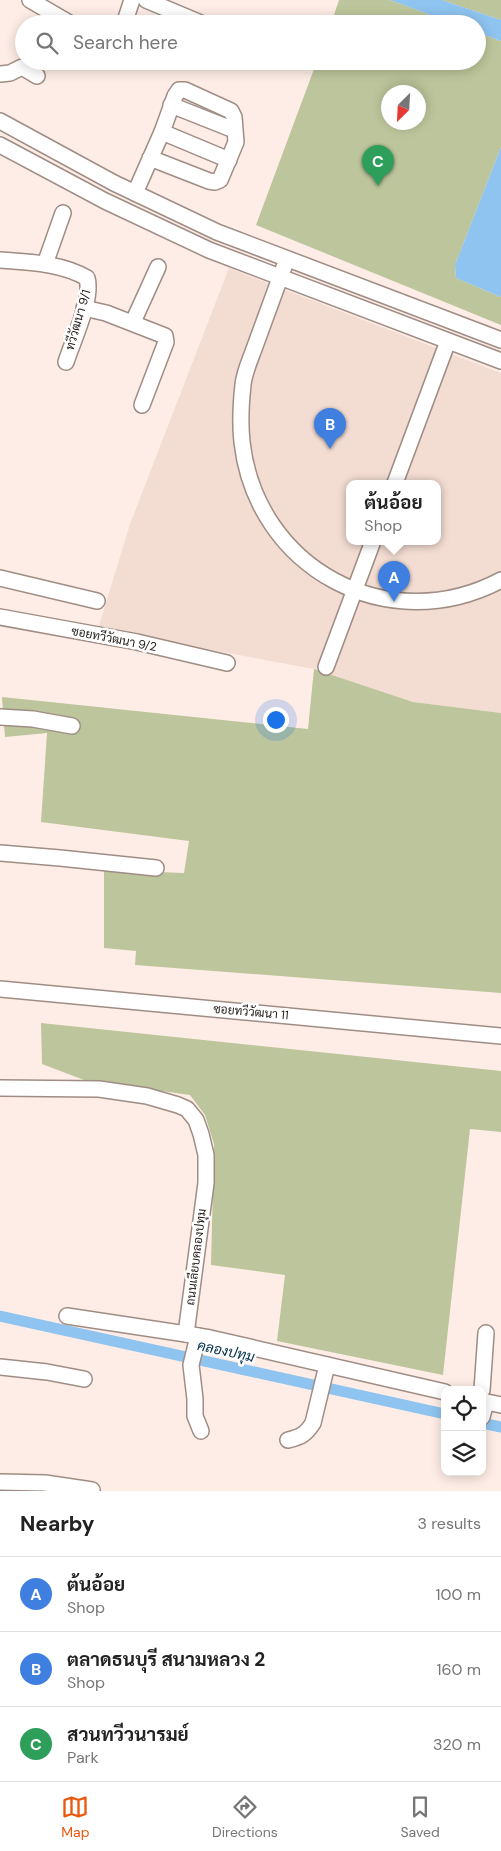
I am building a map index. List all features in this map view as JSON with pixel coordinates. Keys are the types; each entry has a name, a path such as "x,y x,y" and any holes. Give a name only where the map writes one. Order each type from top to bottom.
{"street":[{"path":"30,0 56,15"},
{"path":"127,15 132,0"},
{"path":"146,0 182,15"},
{"path":"0,74 16,70"},
{"path":"27,70 37,76"},
{"path":"135,193 150,158 162,132 172,104 234,130 236,142 220,180 215,182 150,158"},
{"path":"1,125 217,232 501,340"},
{"path":"162,132 229,160"},
{"path":"0,145 106,200 209,250 501,361"},
{"path":"45,264 63,213"},
{"path":"287,258 243,383 242,440 246,470 263,512 282,540 300,558 328,579 354,591 394,601 436,602 482,590 501,580"},
{"name":"ทวีวัฒนา 9/1","path":"0,260 45,264 80,273 87,278 89,285 84,308 66,362"},
{"path":"133,322 158,267"},
{"path":"84,308 133,322 165,336 166,342 142,405"},
{"path":"396,480 448,340"},
{"path":"326,667 371,545"},
{"path":"0,578 98,601"},
{"name":"ซอยทวีวัฒนา 9/2","path":"0,617 137,642 227,663"},
{"path":"0,717 33,719 72,726"},
{"path":"0,853 156,868"},
{"name":"ซอยทวีวัฒนา 11","path":"0,989 501,1036"},
{"name":"ถนนเลียบคลองปทุม","path":"0,1088 99,1089 147,1096 187,1109 196,1120 202,1134 206,1155 206,1183 192,1365 196,1399 195,1416 201,1431"},
{"path":"67,1316 193,1337 327,1369 441,1391"},
{"path":"484,1386 486,1333"},
{"path":"0,1367 84,1379"},
{"path":"288,1440 301,1437 313,1423 327,1369"},
{"path":"486,1404 501,1405"},
{"path":"0,1482 45,1483 92,1490"}],"shaded area":[{"path":"229,268 501,373 501,713 413,702 314,669 98,629 130,524"}],"green space":[{"path":"339,0 390,0 431,15 334,15"},
{"path":"442,0 501,0 501,20"},
{"path":"486,35 501,41 501,147 455,265 456,278 501,297 501,325 256,225 314,70 486,70"},
{"path":"314,669 413,702 501,713 501,993 135,965 136,951 104,948 104,870 184,873 189,841 41,822 47,733 5,737 2,697 308,729"},
{"path":"41,1023 501,1071 501,1132 470,1129 443,1375 277,1341 285,1275 211,1265 214,1144 205,1115 190,1095 84,1080 42,1064"}],"water":[{"path":"390,0 442,0 501,20 501,41 486,35 486,15 431,15"},
{"path":"501,147 501,297 456,278 455,265"}],"waterway":[{"name":"คลองปทุม","path":"0,1316 441,1413"},
{"name":"คลองปทุม","path":"486,1424 501,1427"}],"place":[{"name":"สวนทวีวนารมย์","path":"378,186"},
{"name":"ตลาดธนบุรี สนามหลวง 2","path":"330,449"},
{"name":"ต้นอ้อย","path":"394,602"}]}
